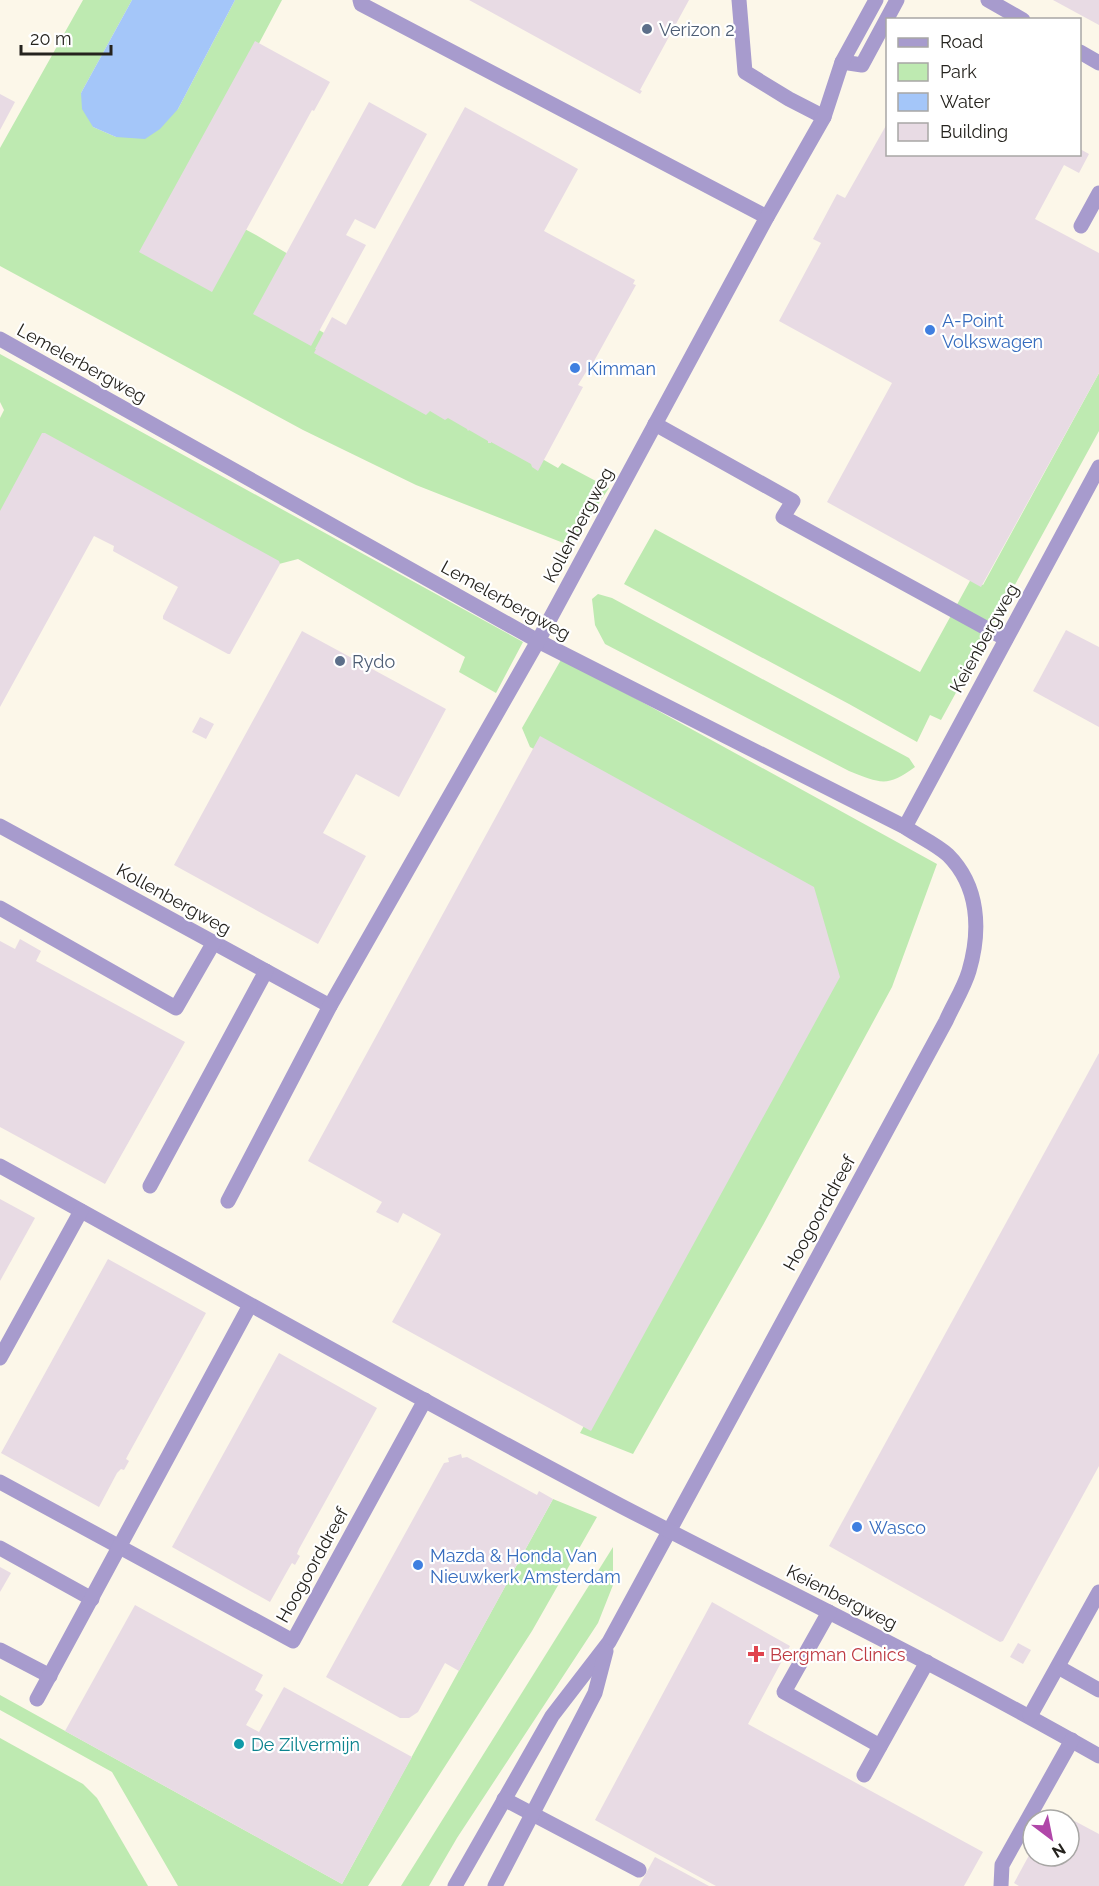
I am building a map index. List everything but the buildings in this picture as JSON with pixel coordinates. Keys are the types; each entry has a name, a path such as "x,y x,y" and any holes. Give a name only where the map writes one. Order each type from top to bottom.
{"street":[{"path":"739,0 745,72 824,117"},
{"name":"Kollenbergweg","path":"228,1201 330,1005 538,641 767,217 824,117 842,62 876,0"},
{"path":"887,18 897,0"},
{"path":"988,0 1020,18"},
{"path":"361,2 767,217"},
{"path":"842,62 862,65 886,20"},
{"path":"1081,53 1099,63"},
{"path":"1081,226 1099,193"},
{"name":"Lemelerbergweg","path":"0,339 538,641 905,827 947,854 968,884 975,906"},
{"path":"655,424 793,501 783,517 1006,639"},
{"name":"Keienbergweg","path":"905,827 1099,467"},
{"name":"Kollenbergweg","path":"0,827 330,1005"},
{"name":"Hoogoorddreef","path":"455,1886 552,1716 609,1642 946,1021 969,972 977,938 975,906"},
{"path":"0,908 176,1008 214,942"},
{"path":"150,1186 266,971"},
{"path":"0,1166 250,1305 668,1530"},
{"path":"0,1358 81,1211"},
{"path":"38,1699 250,1305"},
{"name":"Hoogoorddreef","path":"0,1482 293,1641 425,1400"},
{"name":"Keienbergweg","path":"668,1530 1030,1716 1099,1756"},
{"path":"0,1548 92,1599"},
{"path":"1030,1716 1099,1592"},
{"path":"829,1612 784,1692 880,1746"},
{"name":"Hoogoorddreef","path":"495,1886 595,1693 609,1642"},
{"path":"0,1650 50,1676"},
{"path":"864,1775 927,1662"},
{"path":"1058,1667 1099,1690"},
{"path":"1001,1886 1002,1865 1072,1740"},
{"path":"504,1799 639,1870"}],"green space":[{"path":"83,0 132,0 81,93 93,127 116,137 178,109 235,0 282,0 179,194 256,235 337,283 312,326 558,468 562,463 609,488 576,538 566,544 416,485 303,430 0,266 0,148"},
{"path":"0,354 523,642 496,693 459,672 465,657 298,559 279,564 0,521 0,418 4,410 0,402"},
{"path":"1099,373 1099,431 941,720 930,715 917,742 624,584 655,529 920,672 971,579 983,585"},
{"path":"598,594 612,598 909,758 915,767 890,781 876,781 849,771 605,644 595,625 592,599"},
{"path":"562,658 937,864 892,987 763,1225 633,1454 580,1433 828,981 804,894 530,747 522,728"},
{"path":"553,1499 597,1517 532,1631 368,1886 178,1886 112,1772 0,1710 0,1695 342,1884"},
{"path":"613,1547 613,1585 598,1623 457,1838 429,1886 401,1886"},
{"path":"0,1738 83,1784 97,1798 148,1886 0,1886"}],"water":[{"path":"132,0 235,0 178,109 160,129 145,139 116,137 93,127 82,109 81,93"}],"place":[{"name":"Verizon 2","path":"647,29"},
{"name":"A-Point Volkswagen","path":"930,330"},
{"name":"Kimman","path":"575,368"},
{"name":"Rydo","path":"340,661"},
{"name":"Wasco","path":"857,1527"},
{"name":"Mazda & Honda Van Nieuwkerk Amsterdam","path":"418,1565"},
{"name":"Bergman Clinics","path":"756,1654"},
{"name":"De Zilvermijn","path":"239,1744"}]}
